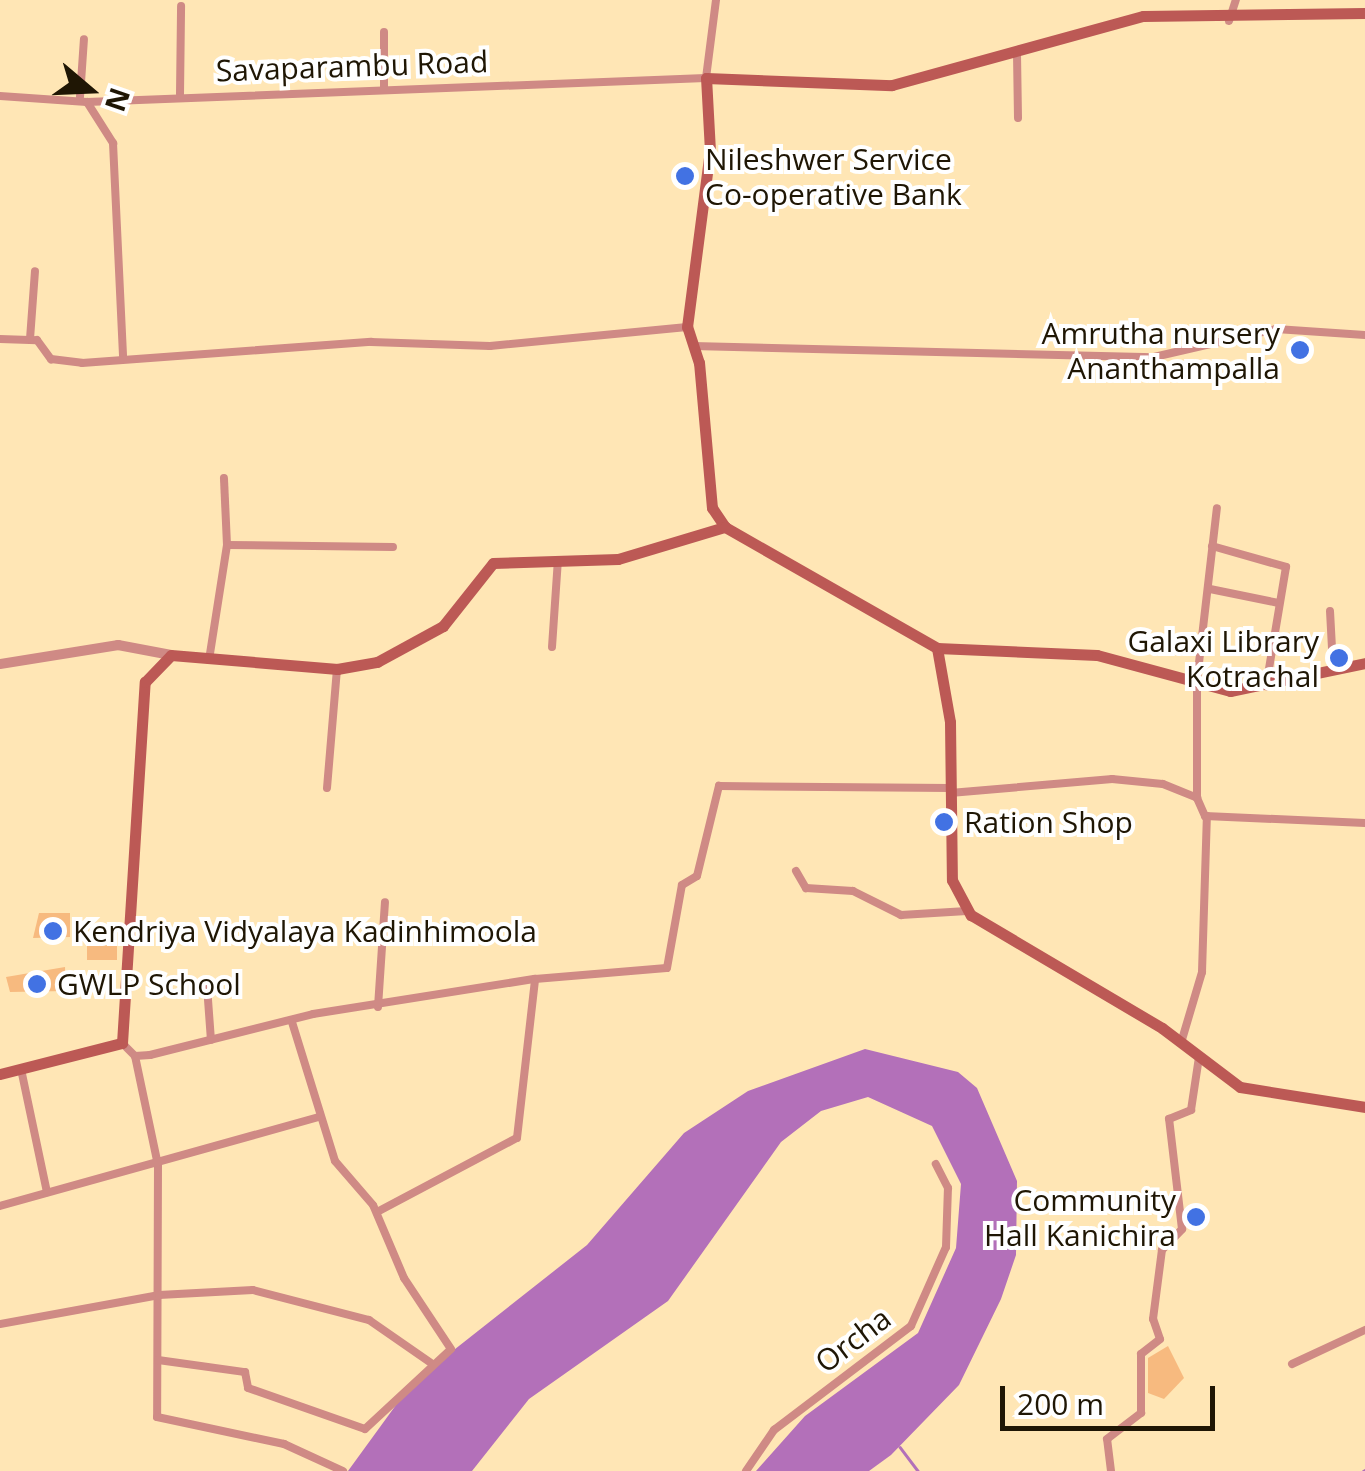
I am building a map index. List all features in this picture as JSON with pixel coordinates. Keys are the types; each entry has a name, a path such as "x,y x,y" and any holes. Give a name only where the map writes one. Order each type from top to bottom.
{"main road":[{"path":"1365,13 1309,6 1229,21 1143,16 1017,54 892,85 706,78 710,152 687,327 693,346 712,508 725,527 937,648 1028,646 1197,680 1230,691 1365,662"},
{"path":"0,1074 122,1043 145,682 171,655 337,669 421,642 492,563 558,556 618,559 725,527"},
{"path":"937,648 950,790 952,880 967,911 1181,1043 1240,1087 1365,1106"}],"street":[{"path":"706,78 716,0"},
{"path":"1229,21 1236,0"},
{"path":"180,94 181,6"},
{"path":"384,32 384,88"},
{"path":"84,39 84,100 113,142 122,356"},
{"path":"1017,54 1018,118"},
{"name":"Savaparambu Road","path":"0,96 84,100 706,78"},
{"path":"30,339 35,271"},
{"path":"0,339 30,339 58,362 371,342 490,346 687,327"},
{"path":"693,346 1154,357 1276,329 1365,335"},
{"path":"209,660 227,546 224,478"},
{"path":"1181,1043 1202,972 1207,816 1197,798 1197,680 1217,508"},
{"path":"227,546 392,547"},
{"path":"1212,546 1286,567 1266,686"},
{"path":"552,648 558,556"},
{"path":"1210,590 1279,603"},
{"path":"1330,612 1332,667"},
{"path":"0,664 118,645 171,655"},
{"path":"327,788 337,669"},
{"path":"135,1056 292,1022 535,979 667,968 682,886 698,876 719,786 950,790 1063,777 1162,784 1197,798"},
{"path":"1207,816 1365,824"},
{"path":"796,872 806,888 853,891 901,915 967,911"},
{"path":"378,1007 385,902"},
{"path":"377,1212 517,1138 535,979"},
{"path":"208,986 211,1040"},
{"path":"158,1360 246,1372 248,1388 365,1429 453,1340 404,1278 377,1212 335,1161 318,1117 292,1022"},
{"path":"122,1043 135,1056 158,1165 158,1360 164,1421 284,1444 342,1471"},
{"path":"1111,1471 1107,1440 1141,1413 1141,1354 1160,1339 1153,1319 1162,1250 1182,1229 1168,1119 1192,1110 1200,1058"},
{"path":"21,1069 47,1192"},
{"path":"0,1206 158,1165 318,1117"},
{"name":"Orcha","path":"746,1471 774,1430 911,1326 946,1247 948,1188 936,1164"},
{"path":"0,1324 160,1296 253,1290 314,1298 369,1320 431,1363"},
{"path":"1292,1364 1365,1330"}],"shaded area":[{"path":"865,1049 958,1072 977,1088 1017,1181 1016,1255 1001,1299 959,1385 891,1455 869,1471 756,1471 805,1416 918,1333 956,1248 961,1184 932,1126 868,1097 821,1111 781,1142 668,1301 529,1399 472,1471 348,1471 412,1383 587,1245 684,1133 748,1091"}],"building":[{"name":"Kendriya Vidyalaya Kadinhimoola","path":"39,913 70,913 70,937 33,938"},
{"path":"87,938 117,938 117,960 87,960"},
{"name":"GWLP School","path":"65,967 66,991 10,992 6,977"},
{"path":"1168,1346 1184,1378 1164,1399 1148,1393 1148,1358"}],"waterway":[{"path":"900,1447 918,1471"}],"place":[{"name":"Nileshwer Service Co-operative Bank","path":"685,176"},
{"name":"Amrutha nursery Ananthampalla","path":"1300,350"},
{"name":"Galaxi Library Kotrachal","path":"1339,658"},
{"name":"Ration Shop","path":"944,822"},
{"name":"Kendriya Vidyalaya Kadinhimoola","path":"53,931"},
{"name":"GWLP School","path":"37,984"},
{"name":"Community Hall Kanichira","path":"1196,1217"}]}
